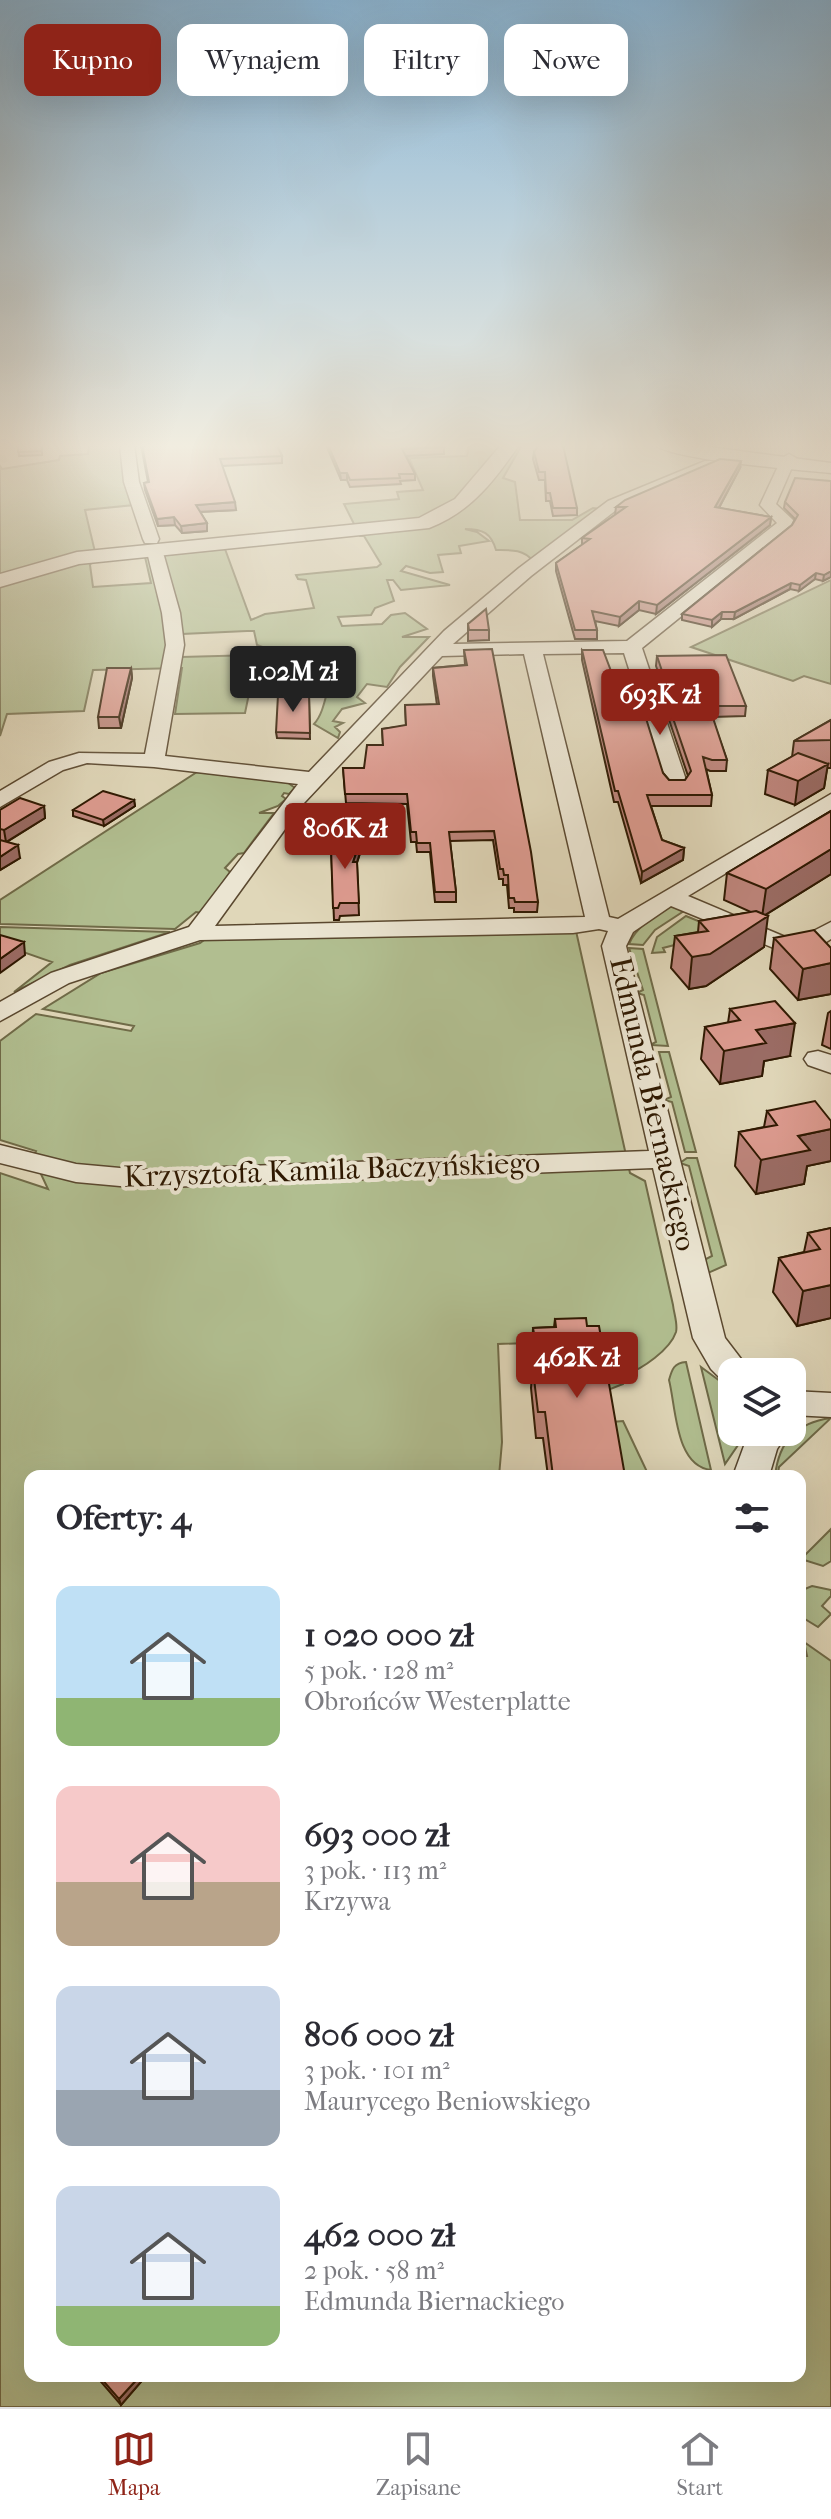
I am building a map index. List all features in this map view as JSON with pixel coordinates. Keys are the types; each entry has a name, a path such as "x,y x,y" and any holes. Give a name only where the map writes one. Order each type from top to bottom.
{"street":[{"path":"0,581 83,557"},
{"path":"154,761 175,645 171,613 156,557"},
{"path":"198,932 312,779 437,650 490,601 546,557"},
{"path":"437,650 632,647 744,557"},
{"path":"632,647 676,783"},
{"path":"532,649 593,908 611,925"},
{"path":"0,800 71,759 101,757 154,761 312,779"},
{"name":"Edmunda Biernackiego","path":"724,1358 709,1338 611,925 670,897 831,801"},
{"path":"670,897 786,946 803,946 831,929"},
{"path":"0,1013 60,978 198,932 611,925"},
{"name":"Krzysztofa Kamila Baczyńskiego","path":"0,1154 76,1173 142,1179 667,1159"},
{"path":"806,1404 831,1405"},
{"path":"753,1470 761,1446"}],"green space":[{"path":"0,557 95,557 90,565 93,587 151,583 145,557 228,557 251,620 265,614 314,608 306,580 298,579 296,575 377,567 381,564 377,557 439,557 443,572 430,573 406,566 401,571 450,585 401,590 393,580 387,580 394,601 375,608 371,615 338,617 342,626 382,624 391,615 405,613 427,629 402,637 429,637 400,667 387,687 367,684 357,697 365,703 342,709 333,721 343,723 335,727 340,732 338,738 314,724 335,669 309,650 268,649 257,645 254,631 182,634 181,657 257,655 245,713 175,714 182,668 93,670 84,711 7,714 0,736"},
{"path":"831,580 831,684 804,676 793,681 691,647"},
{"path":"197,772 287,782 295,788 289,794 284,793 282,796 286,799 278,806 259,813 274,813 244,853 238,854 225,868 230,872 202,913 196,912 175,929 0,924 0,900"},
{"path":"674,904 687,909 655,930 643,945 629,944 642,926"},
{"path":"686,916 725,932 663,948 665,952 652,953 657,937"},
{"path":"574,922 630,1173 645,1181 673,1305 676,1332 662,1352 625,1375 623,1384 608,1390 586,1341 498,1344 502,1442 500,1470 24,1470 24,2382 806,2382 806,1643 831,1661 831,2407 0,2407 0,1173 48,1189 33,1157 36,1151 0,1140 0,1041 36,1014 131,1031 134,1026 43,1009 101,973 200,943 216,931"},
{"path":"0,927 170,932 70,965 14,992 52,962 0,944"},
{"path":"629,948 643,949 668,1046 650,1045 656,1042 644,995 637,993 643,990"},
{"path":"659,1052 669,1052 696,1152 685,1152 672,1102 664,1100 671,1097"},
{"path":"687,1158 697,1158 726,1265 708,1273 704,1260 712,1256 689,1166 680,1163"},
{"path":"686,1362 711,1470 699,1466 690,1458 679,1434 669,1380 674,1367"},
{"path":"701,1367 718,1380 718,1436"},
{"path":"831,1418 806,1442 808,1424 819,1420"},
{"path":"623,1421 646,1470 620,1470 612,1422"},
{"path":"721,1446 737,1446 725,1464"},
{"path":"784,1446 801,1446 776,1470"},
{"path":"831,1529 831,1561 823,1566 806,1561 806,1554"},
{"path":"812,1586 831,1590 831,1596 822,1606 831,1614 818,1627 806,1620 806,1588"}],"building":[{"path":"564,557 719,557 657,605 639,601 620,617 592,611 597,630 575,630 556,563"},
{"path":"752,557 831,557 831,571 824,575 816,573 800,585 791,583 735,612 722,612 712,620 682,614"},
{"path":"486,609 489,630 469,630 468,624"},
{"path":"492,649 538,902 515,902 514,898 509,898 508,875 500,869 494,831 449,832 456,892 435,892 430,843 417,843 416,832 411,832 407,794 345,794 343,768 364,768 367,745 383,745 382,729 406,725 405,705 439,704 433,668 467,665 464,650"},
{"path":"582,650 603,650 616,684 635,683 663,773 669,780 685,780 691,771 661,683 666,683 657,656 726,655 746,706 709,706 727,760 703,757 712,795 647,795 662,840 684,848 642,872 618,791 615,791"},
{"path":"107,668 131,668 119,717 98,717"},
{"path":"278,695 309,695 310,733 276,732"},
{"path":"831,720 831,740 794,741"},
{"path":"798,753 828,764 798,781 768,770"},
{"path":"103,791 134,800 103,820 73,810"},
{"path":"20,798 44,806 4,830 0,829 0,810"},
{"path":"831,811 831,849 766,889 727,873"},
{"path":"335,836 361,838 353,862 357,862 359,903 340,903 338,908 333,908 331,847"},
{"path":"0,840 18,845 0,857"},
{"path":"756,911 768,916 710,954 692,957 675,936 708,931 699,921"},
{"path":"814,930 831,948 831,963 803,969 774,938"},
{"path":"0,935 24,942 0,959"},
{"path":"775,1001 795,1023 756,1030 766,1043 724,1051 705,1027 740,1020 730,1009"},
{"path":"815,1101 831,1121 831,1129 798,1136 810,1150 761,1160 739,1132 777,1125 767,1111"},
{"path":"831,1228 831,1285 803,1291 779,1258 820,1249 808,1233"},
{"path":"586,1318 587,1326 599,1326 624,1470 552,1470 545,1412 538,1412 532,1362 539,1362 533,1328 556,1327 555,1319"},
{"path":"104,2382 135,2382 119,2399"}]}
